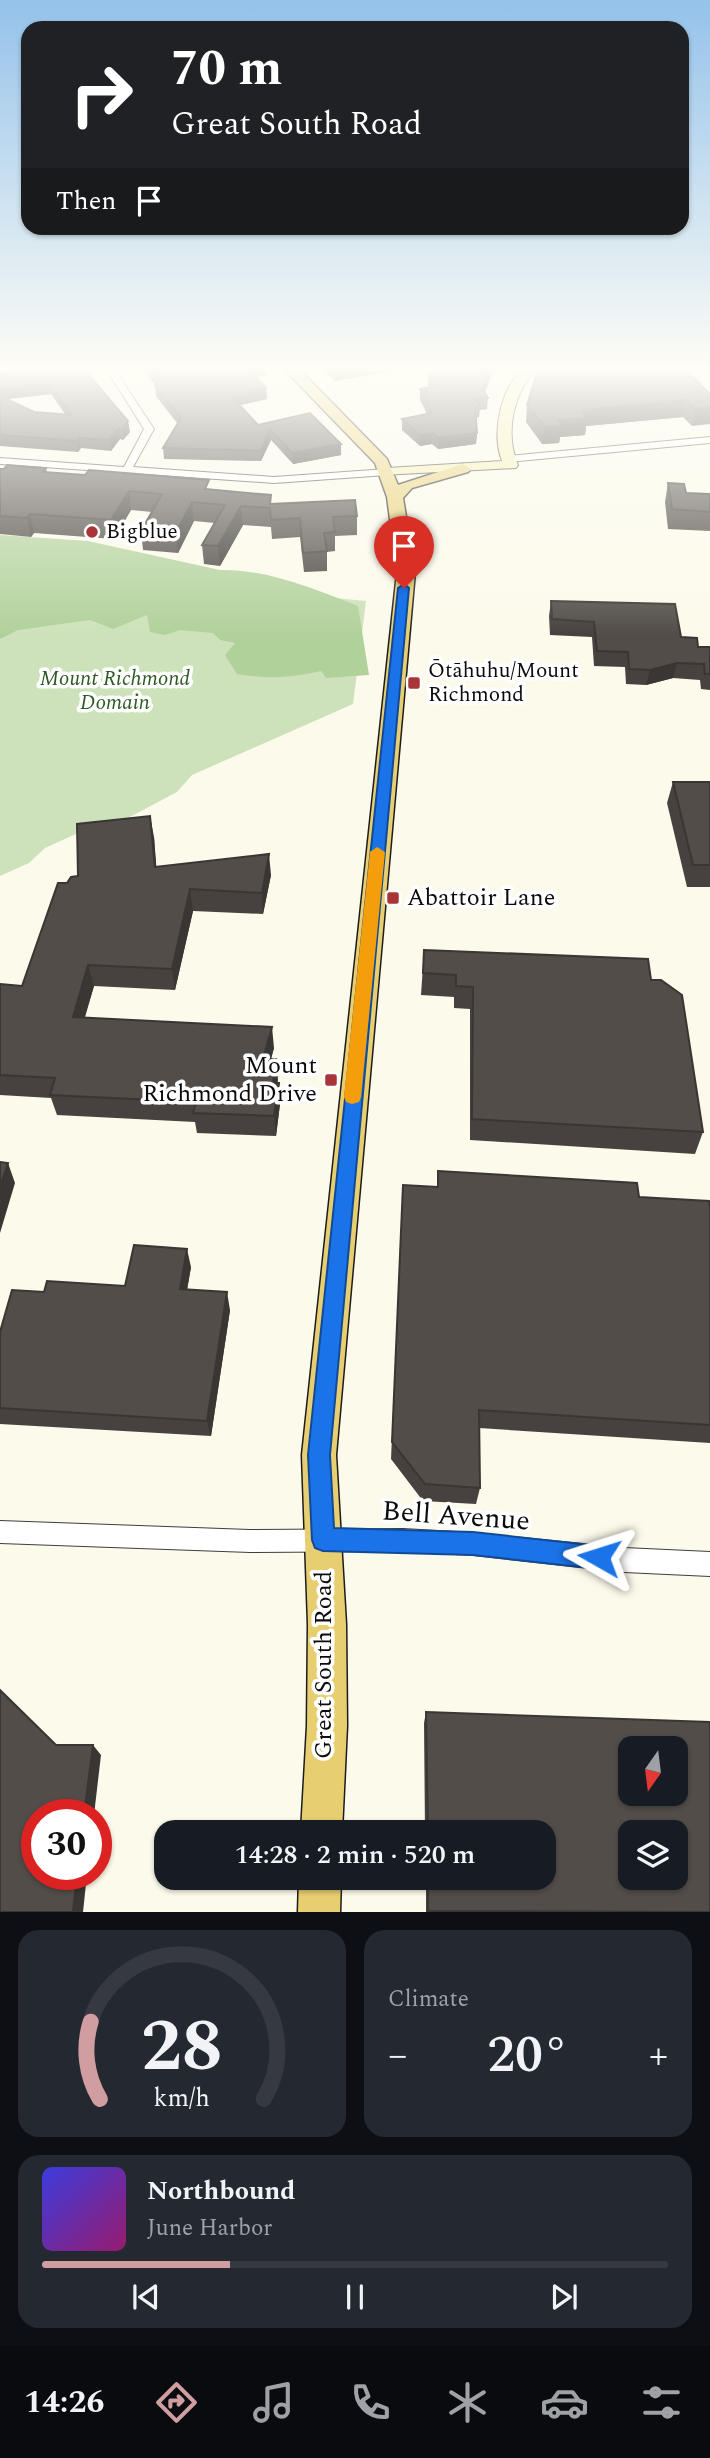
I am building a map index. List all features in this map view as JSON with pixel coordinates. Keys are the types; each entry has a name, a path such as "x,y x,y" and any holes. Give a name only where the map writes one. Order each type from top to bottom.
{"main road":[{"name":"Great South Road","path":"323,1820 327,1726 319,1455 405,572 394,497 387,472 378,456"},
{"path":"394,497 407,485 491,456"},
{"path":"387,472 509,462 508,456"},
{"path":"319,1912 320,1890"}],"street":[{"path":"126,471 134,456"},
{"path":"509,462 549,456"},
{"path":"0,461 274,480 387,472"},
{"path":"0,1532 250,1541 323,1540"},
{"name":"Bell Avenue","path":"323,1540 473,1544 624,1560 710,1564"}],"green space":[{"path":"0,535 88,541 220,570 273,576 324,593 358,606 369,675 326,678 321,671 279,677 237,674 225,655 235,643 220,640 213,633 180,630 165,635 150,632 147,615 113,629 90,620 18,630 0,639"},
{"name":"Mount Richmond Domain","path":"0,566 366,601 353,704 192,775 177,792 109,828 78,833 45,848 29,863 0,876"}],"building":[{"path":"7,465 46,468 43,472 85,475 89,470 209,480 205,489 271,495 270,504 355,500 357,516 333,517 335,532 324,533 327,551 303,553 300,518 271,520 270,508 241,506 218,546 202,545 225,505 192,502 176,533 141,531 162,494 129,491 111,520 30,514 27,518 0,516 0,469"},
{"path":"668,483 684,484 686,493 710,494 710,512 672,509"},
{"path":"551,601 675,604 681,637 697,638 698,647 710,647 710,674 705,674 704,664 677,663 650,670 629,669 628,652 597,651 594,622 552,619"},
{"path":"673,782 710,782 710,865 693,865"},
{"path":"150,816 155,867 269,854 262,893 190,889 172,969 88,965 73,1017 272,1027 263,1059 276,1059 273,1083 279,1083 274,1116 193,1113 196,1102 50,1095 55,1078 0,1075 0,984 22,986 58,883 67,883 71,877 78,876 77,824"},
{"path":"424,950 648,959 651,980 661,980 682,995 703,1132 472,1119 473,987 456,986 456,975 423,973"},
{"path":"0,1162 8,1163 0,1187"},
{"path":"438,1171 637,1183 639,1197 709,1201 710,1425 479,1410 480,1488 425,1484 392,1442 403,1185 438,1187"},
{"path":"134,1245 187,1249 180,1289 227,1292 207,1421 0,1408 0,1332 12,1290 44,1292 47,1281 125,1286"},
{"path":"0,1690 56,1745 93,1745 86,1799 21,1799 21,1890 75,1890 73,1912 0,1912"},
{"path":"426,1712 710,1722 710,1912 428,1911 428,1890 556,1890 556,1820 428,1820"}],"slow traffic":[{"path":"352,1097 377,852"}],"place":[{"name":"Bigblue","path":"92,532"},
{"name":"Ōtāhuhu/Mount Richmond","path":"414,683"},
{"name":"Abattoir Lane","path":"393,898"},
{"name":"Mount Richmond Drive","path":"331,1080"}],"route":[{"path":"404,588 319,1455 323,1540 403,1540 473,1544 599,1557"}]}
